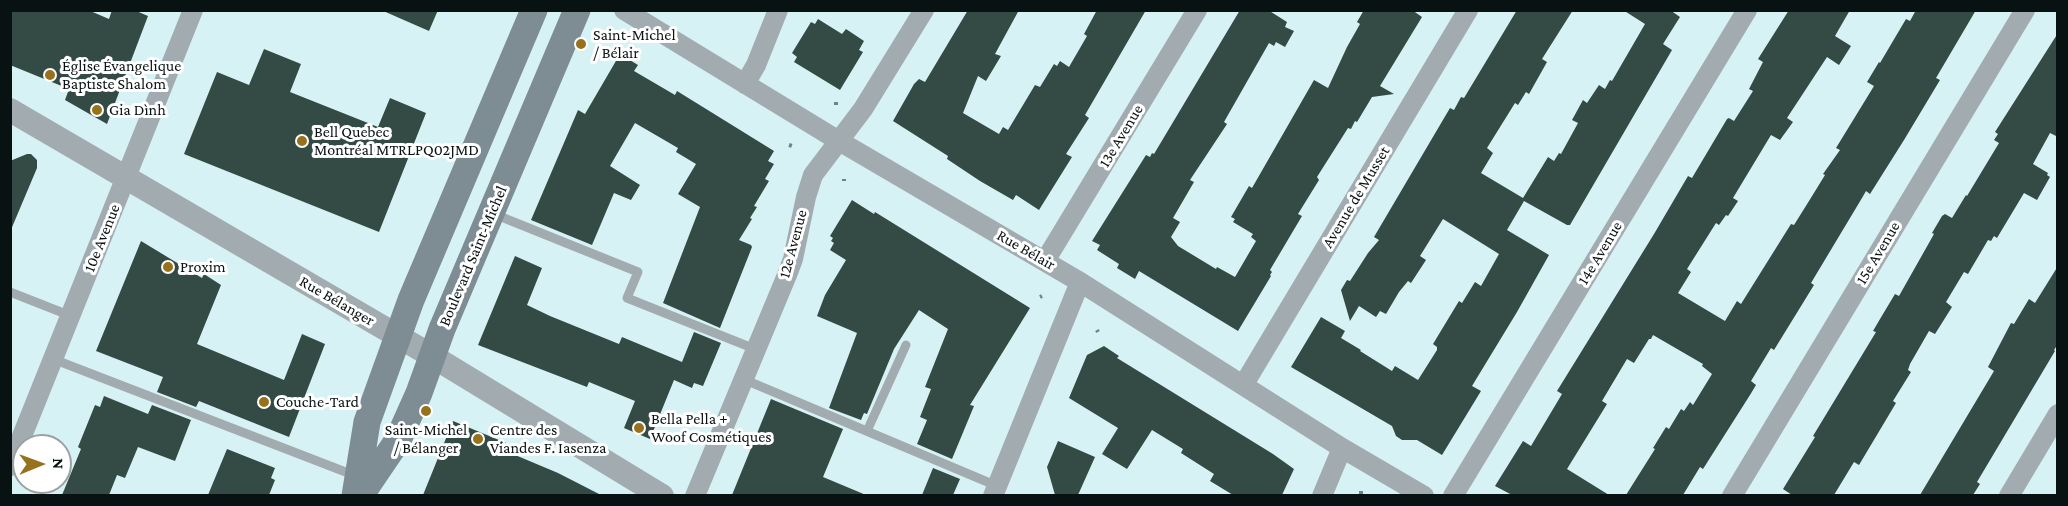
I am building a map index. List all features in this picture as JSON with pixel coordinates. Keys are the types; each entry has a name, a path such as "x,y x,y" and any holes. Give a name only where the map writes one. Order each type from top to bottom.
{"main road":[{"path":"357,489 367,422 411,300 534,10"},
{"name":"Boulevard Saint-Michel","path":"357,489 398,440 577,10"}],"street":[{"name":"Rue Bélair","path":"624,10 839,141 1080,282 1342,448 1424,495"},
{"path":"745,84 764,48 778,10"},
{"name":"12e Avenue","path":"695,495 793,259 813,175 863,109 924,10"},
{"name":"13e Avenue","path":"1045,261 1197,10"},
{"name":"Avenue de Musset","path":"1244,384 1468,10"},
{"name":"14e Avenue","path":"1454,495 1747,10"},
{"name":"15e Avenue","path":"1732,495 2025,10"},
{"name":"10e Avenue","path":"10,466 192,11"},
{"name":"Rue Bélanger","path":"10,110 125,179 399,336 662,495"},
{"path":"995,491 1080,282"},
{"path":"2009,495 2058,414"},
{"path":"1322,495 1342,448"}],"lane":[{"path":"492,213 638,272 627,298 755,350"},
{"path":"10,292 71,316"},
{"path":"867,431 906,345"},
{"path":"53,359 357,489"},
{"path":"743,379 867,431 995,491"}],"building":[{"path":"10,10 88,10 109,19 112,10 134,10 148,16 107,124 65,100 69,89 10,65"},
{"path":"381,10 438,10 429,31"},
{"path":"968,10 1019,10 995,54 1001,56 986,81 978,76 963,113 999,134 1003,127 1008,130 1035,85 1040,87 1054,64 1057,66 1060,61 1069,67 1087,36 1084,34 1097,10 1146,10 1085,115 1089,118 1066,154 1072,157 1039,210 1016,195 1013,200 980,181 947,159 948,156 893,121 914,84 919,79 925,82"},
{"path":"1240,10 1268,10 1287,22 1285,27 1294,31 1285,47 1276,42 1274,46 1269,43 1224,122 1227,124 1190,180 1194,182 1173,218 1180,222 1171,237 1178,246 1216,269 1217,267 1235,277 1256,241 1251,237 1253,234 1233,222 1235,219 1231,217 1249,186 1252,188 1314,80 1328,88 1360,24 1357,22 1364,10 1412,10 1422,17 1380,86 1394,94 1372,97 1357,122 1355,121 1351,129 1348,128 1317,177 1319,180 1298,214 1302,216 1270,270 1271,276 1238,331 1139,271 1135,279 1117,268 1119,264 1097,250 1100,245 1092,241 1146,155 1150,157 1152,153 1154,154"},
{"path":"1517,10 1573,10 1542,59 1547,62 1529,94 1526,92 1518,105 1515,103 1487,148 1493,153 1481,173 1523,198 1548,157 1554,161 1559,153 1561,154 1578,123 1572,120 1583,100 1587,103 1599,85 1605,89 1610,80 1612,81 1645,24 1623,10 1670,10 1680,17 1663,44 1672,50 1570,225 1524,201 1507,230 1549,255 1472,386 1481,391 1442,455 1417,440 1402,440 1396,436 1392,426 1291,367 1321,317 1345,331 1341,338 1360,351 1392,371 1395,366 1418,380 1437,350 1433,344 1459,301 1462,303 1475,282 1481,286 1499,254 1443,219 1420,256 1426,260 1411,283 1408,281 1399,292 1386,314 1380,311 1376,317 1359,306 1350,321 1341,290 1379,240 1374,237 1450,108 1454,110 1461,97 1464,98"},
{"path":"1789,10 1850,10 1835,36 1851,46 1839,65 1827,57 1787,118 1793,122 1780,140 1771,135 1733,198 1738,201 1719,225 1716,223 1687,269 1691,272 1678,293 1725,321 1737,301 1741,304 1791,224 1794,225 1825,175 1823,174 1840,150 1836,148 1874,86 1867,82 1906,19 1910,21 1916,10 1976,10 1936,78 1940,80 1904,140 1870,194 1866,191 1811,283 1814,285 1774,350 1771,348 1751,381 1756,385 1750,395 1703,469 1700,467 1683,495 1626,495 1666,427 1669,429 1681,409 1684,411 1690,402 1693,405 1712,374 1702,366 1703,364 1653,335 1634,363 1627,359 1602,401 1607,404 1567,469 1609,495 1512,495 1495,486 1523,441 1531,446 1562,394 1557,391 1688,176 1692,178 1727,119 1734,121 1753,91 1749,89 1763,62 1758,59"},
{"path":"818,19 842,34 846,29 864,41 859,50 863,52 840,90 794,62 797,57 792,53 811,22 815,24"},
{"path":"2058,33 2058,137 2050,133 2033,164 2048,173 2050,177 2037,200 2024,193 1997,238 1994,236 1991,241 1988,240 1968,274 1964,272 1946,302 1952,307 1935,334 1929,331 1910,364 1908,370 1911,372 1893,401 1896,403 1859,465 1854,462 1834,495 1792,495 1783,489 1876,332 1873,331 1895,294 1899,296 1942,216 1945,214 1952,218 1967,196 1999,143 1994,140 1998,134 1995,132"},
{"name":"Bell Quebec Montréal MTRLPQ02JMD","path":"264,49 301,64 290,92 378,127 390,98 426,113 379,232 184,154 217,72 249,85"},
{"path":"620,54 638,65 634,71 675,95 677,91 774,151 768,161 774,164 765,179 769,181 754,206 757,207 750,218 752,219 739,240 752,247 720,328 663,303 700,207 678,194 696,164 676,152 678,148 635,123 610,166 640,185 631,200 614,193 592,245 531,220 578,110 585,114"},
{"path":"31,154 37,160 37,168 10,232 10,161"},
{"path":"852,200 1030,308 970,405 974,406 952,459 917,444 927,420 920,417 931,389 925,387 948,329 919,310 894,349 867,414 864,413 861,420 829,408 857,333 817,316 825,295 846,260 830,250 834,243 830,236"},
{"path":"141,241 202,278 204,274 221,285 197,344 284,380 302,334 325,344 289,437 199,401 196,407 157,392 163,377 96,351"},
{"path":"515,256 542,268 527,305 550,316 619,344 622,337 682,362 694,332 721,343 703,386 694,383 692,388 674,380 650,439 624,428 635,401 589,382 587,387 478,345"},
{"path":"2058,266 2058,344 1977,482 1980,484 1973,495 1920,495 1994,371 1988,367 2011,323 2014,324 2029,299 2035,303"},
{"path":"1104,346 1119,356 1117,358 1294,469 1282,495 1233,495 1210,481 1214,474 1181,453 1183,449 1152,430 1127,469 1102,454 1118,428 1069,398 1087,355"},
{"path":"104,396 148,414 152,405 191,420 175,461 138,447 125,478 117,475 109,495 62,495 72,494 72,471 81,449 78,447 95,405 100,407"},
{"path":"771,399 843,429 823,477 866,495 732,495"},
{"path":"453,421 511,445 508,452 558,473 601,495 423,495"},
{"path":"1058,441 1095,457 1078,495 1055,495 1047,467"},
{"path":"227,449 275,468 271,478 275,480 269,495 208,495"},
{"path":"933,468 960,479 953,495 922,495"}],"place":[{"name":"Saint-Michel / Bélair","path":"581,44"},
{"name":"Église Évangelique Baptiste Shalom","path":"50,75"},
{"name":"Gia Dình","path":"97,110"},
{"name":"Bell Quebec Montréal MTRLPQ02JMD","path":"302,141"},
{"name":"Proxim","path":"168,267"},
{"name":"Couche-Tard","path":"264,402"},
{"name":"Saint-Michel / Bélanger","path":"426,411"},
{"name":"Bella Pella + Woof Cosmétiques","path":"639,428"},
{"name":"Centre des Viandes F. Iasenza","path":"478,439"}]}
